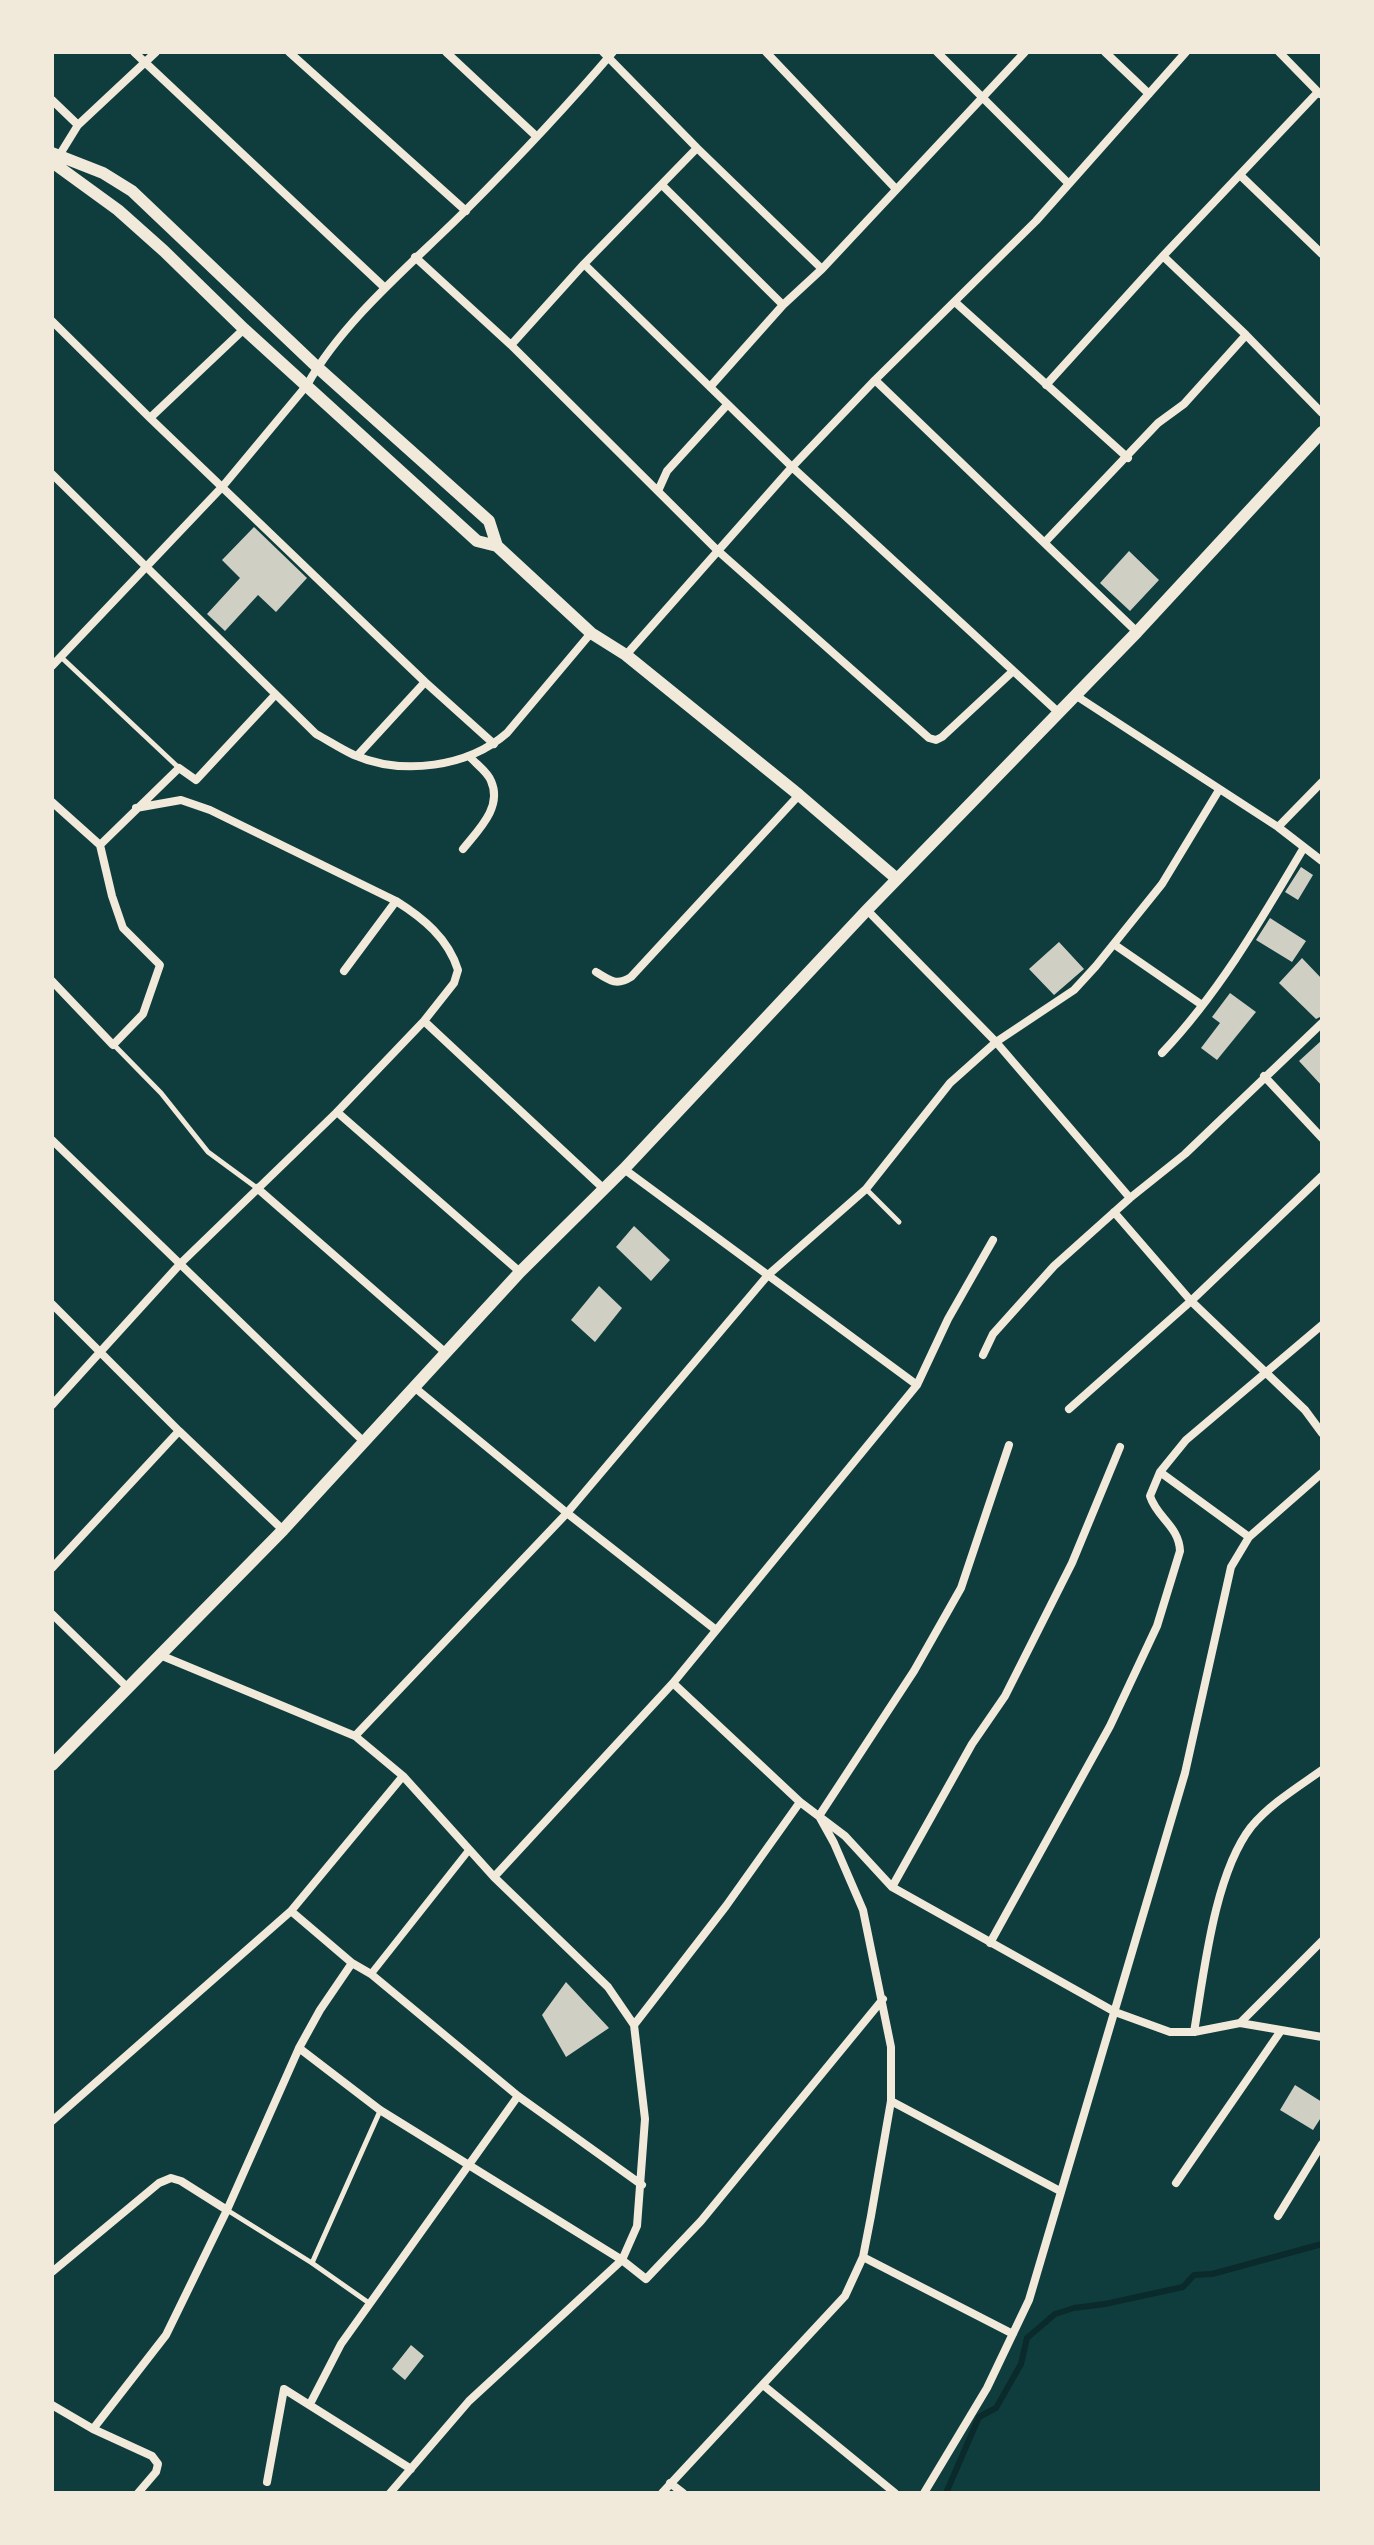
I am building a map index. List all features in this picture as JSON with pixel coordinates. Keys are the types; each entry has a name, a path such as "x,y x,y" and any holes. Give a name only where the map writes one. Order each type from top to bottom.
{"main road":[{"path":"54,160 164,251 244,329 477,541 497,546 591,633 626,655 897,879"},
{"path":"54,160 103,173 132,191 317,367 489,521 497,546"},
{"path":"52,1765 283,1530 520,1272 624,1169 867,910 1137,632 1322,432"}],"street":[{"path":"134,52 385,288"},
{"path":"54,160 78,125 156,52"},
{"path":"289,52 466,211"},
{"path":"446,52 536,136"},
{"path":"766,52 896,189"},
{"path":"937,52 1068,183"},
{"path":"710,387 783,305 822,269 1025,52"},
{"path":"1105,52 1149,94"},
{"path":"626,655 792,467 1036,221 1186,52"},
{"path":"1046,385 1163,256 1320,94 1279,52"},
{"path":"52,666 223,486 307,385 317,367 385,288 466,211 608,54 697,148 822,269"},
{"path":"52,100 78,125"},
{"path":"511,345 584,264 697,148"},
{"path":"1240,175 1322,254"},
{"path":"662,185 783,305"},
{"path":"1163,256 1322,413"},
{"path":"415,257 511,345 717,550 929,738 936,740 1012,672"},
{"path":"584,264 792,467 1058,712"},
{"path":"955,302 1128,458"},
{"path":"52,321 425,682 494,744"},
{"path":"150,418 244,329"},
{"path":"1045,542 1158,423 1184,404 1246,335"},
{"path":"875,380 1137,632"},
{"path":"658,491 667,471 727,405"},
{"path":"52,474 316,734 357,756 388,764 441,765 470,757 507,733 591,633"},
{"path":"357,756 425,682"},
{"path":"100,845 179,768 196,780 275,695"},
{"path":"1075,695 1278,827 1322,861"},
{"path":"463,849 490,816 494,796 491,780 470,757"},
{"path":"1278,827 1322,782"},
{"path":"355,1736 567,1513 768,1275 866,1189 950,1083 996,1042 1074,990 1115,945 1162,884 1219,790"},
{"path":"596,972 614,983 631,977 799,795"},
{"path":"52,1405 181,1263 337,1112 424,1021 454,983 458,970 445,943 422,917 396,901 210,810 181,800 136,808"},
{"path":"52,802 100,845 123,928 160,965 143,1014 113,1045 52,981"},
{"path":"1162,1053 1232,965 1303,849"},
{"path":"344,971 396,901"},
{"path":"867,910 996,1042 1130,1198"},
{"path":"1115,945 1202,1005"},
{"path":"424,1021 604,1189"},
{"path":"983,1355 993,1334 1054,1266 1185,1154 1322,1023"},
{"path":"1264,1076 1322,1138"},
{"path":"337,1112 520,1272"},
{"path":"52,1140 364,1442"},
{"path":"624,1169 917,1385"},
{"path":"1069,1409 1191,1301 1322,1176"},
{"path":"257,1188 446,1353"},
{"path":"1114,1212 1191,1301 1305,1410 1322,1433"},
{"path":"494,1877 673,1683 917,1385 948,1319 993,1240"},
{"path":"52,1304 283,1530"},
{"path":"990,1943 1110,1726 1157,1626 1180,1551 1179,1539 1150,1496 1160,1472 1186,1440 1268,1374 1322,1325"},
{"path":"414,1387 716,1630"},
{"path":"52,1568 179,1431"},
{"path":"819,1816 914,1671 961,1588 1009,1445"},
{"path":"892,1887 972,1744 1005,1696 1072,1563 1120,1447"},
{"path":"1160,1472 1249,1537"},
{"path":"924,2493 987,2388 1029,2300 1185,1773 1231,1567 1249,1537 1322,1473"},
{"path":"52,1614 128,1688"},
{"path":"160,1655 355,1736 403,1776 494,1877 608,1987 634,2025 645,2119 642,2185 637,2226 622,2260 469,2401 390,2493"},
{"path":"673,1683 800,1802 845,1836 892,1887 1115,2012 1170,2032 1194,2032 1240,2023 1322,2037"},
{"path":"1194,2032 1213,1918 1238,1847 1270,1807 1322,1770"},
{"path":"52,2121 291,1911 403,1776"},
{"path":"634,2025 726,1906 800,1802"},
{"path":"662,2493 845,2296 863,2257 891,2101 891,2047 863,1910 819,1816"},
{"path":"371,1974 469,1850"},
{"path":"291,1911 518,2096 642,2185"},
{"path":"1240,2023 1322,1941"},
{"path":"93,2429 166,2335 227,2210 299,2048 352,1963"},
{"path":"299,2048 380,2110 622,2260 646,2279 701,2221 883,1999"},
{"path":"1176,2183 1280,2032"},
{"path":"310,2404 336,2353 518,2096"},
{"path":"891,2101 1060,2191"},
{"path":"1278,2216 1322,2144"},
{"path":"52,2272 159,2183 171,2178 227,2210"},
{"path":"863,2257 1013,2334"},
{"path":"763,2385 895,2493"},
{"path":"267,2482 284,2389 411,2469"},
{"path":"52,2405 93,2429 152,2456 158,2464 156,2472 138,2493"},
{"path":"670,2483 683,2493"}],"lane":[{"path":"60,657 179,768"},
{"path":"113,1045 161,1093 208,1152 257,1188"},
{"path":"866,1189 899,1222"},
{"path":"312,2263 380,2110"},
{"path":"227,2210 312,2263 370,2304"}],"building":[{"path":"254,527 307,578 276,612 258,595 225,631 207,614 240,578 222,560"},
{"path":"1129,551 1159,580 1130,611 1100,583"},
{"path":"1301,867 1313,875 1298,900 1285,892"},
{"path":"1270,918 1306,941 1292,962 1256,940"},
{"path":"1059,942 1084,969 1054,995 1029,969"},
{"path":"1302,958 1322,979 1322,1016 1316,1019 1279,983"},
{"path":"1230,993 1256,1012 1217,1060 1201,1048 1220,1023 1212,1017"},
{"path":"1322,1040 1322,1086 1299,1061"},
{"path":"634,1226 670,1260 651,1281 616,1247"},
{"path":"599,1286 622,1308 595,1342 571,1320"},
{"path":"566,1982 609,2028 566,2057 542,2015"},
{"path":"1295,2085 1322,2102 1322,2116 1313,2130 1280,2110"},
{"path":"411,2345 424,2356 405,2380 392,2369"}],"waterway":[{"path":"946,2493 979,2417 996,2408 1021,2364 1027,2338 1055,2314 1183,2287 1194,2275 1212,2274 1322,2244"}]}
